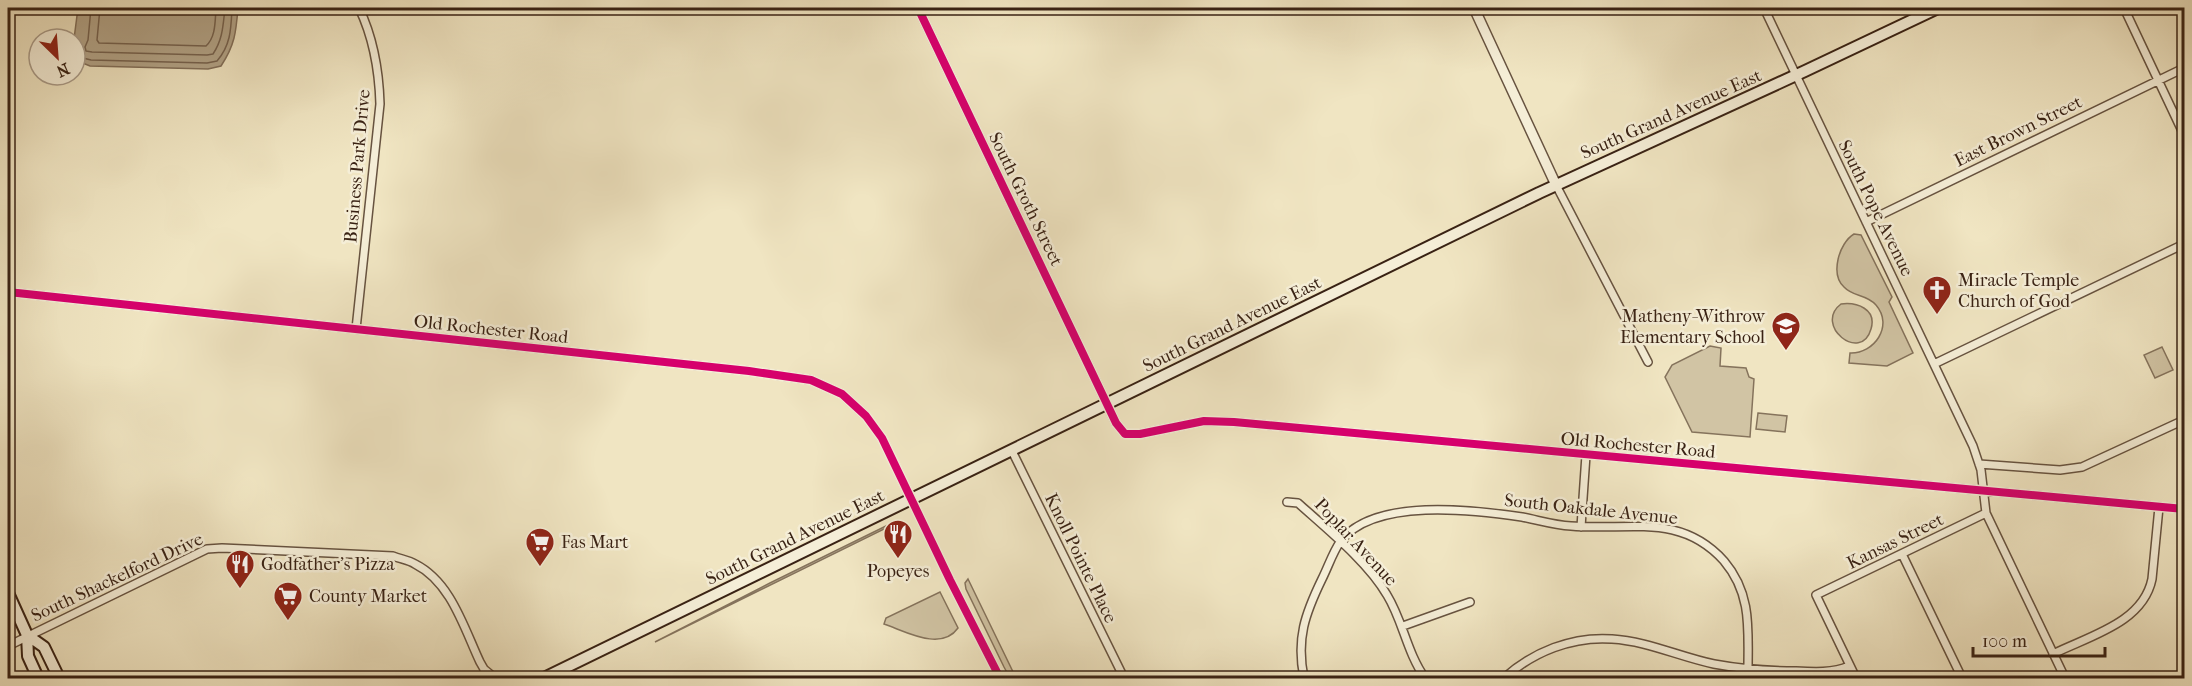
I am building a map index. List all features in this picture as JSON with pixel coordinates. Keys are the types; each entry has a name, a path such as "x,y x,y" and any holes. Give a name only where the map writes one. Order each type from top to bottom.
{"main road":[{"name":"South Grand Avenue East","path":"544,678 1556,185 1796,76 1938,8"},
{"path":"8,593 27,635 28,656 38,678"},
{"path":"27,635 44,647 59,678"}],"street":[{"name":"Business Park Drive","path":"356,329 380,104 375,52 367,23 359,8"},
{"name":"South Groth Street","path":"918,8 1108,403"},
{"path":"1474,8 1556,185 1648,362"},
{"name":"South Pope Avenue","path":"1764,8 1973,446 1979,464 1986,513 2065,678"},
{"path":"2124,8 2184,135"},
{"name":"East Brown Street","path":"1866,222 2184,68"},
{"path":"1934,364 2184,244"},
{"name":"Old Rochester Road","path":"8,292 749,371 811,380 842,394 866,416 882,438 1000,678"},
{"name":"Old Rochester Road","path":"1108,403 1119,428 1125,434 1133,435 1204,421 1234,422 2184,509"},
{"path":"1979,464 2060,470 2082,467 2184,420"},
{"name":"Knoll Pointe Place","path":"1012,451 1124,678"},
{"path":"1581,526 1586,455"},
{"name":"Poplar Avenue","path":"1287,502 1298,503 1379,582 1403,626 1415,660 1425,678"},
{"path":"2053,654 2125,619 2143,603 2150,589 2159,507"},
{"name":"South Oakdale Avenue","path":"1340,542 1356,528 1370,521 1403,511 1460,511 1581,526 1644,525 1671,528 1698,541 1716,554 1736,580 1747,610 1748,669"},
{"name":"Kansas Street","path":"1850,666 1816,595 1986,513"},
{"path":"1304,678 1300,649 1305,620 1310,603 1340,542"},
{"name":"South Shackelford Drive","path":"8,646 207,549 393,556 415,564 429,573 440,585 455,608 484,669 495,678"},
{"path":"1902,554 1962,678"},
{"path":"1403,626 1470,602"},
{"path":"1504,678 1527,659 1554,647 1597,639 1627,641 1714,664 1748,669 1813,672 1840,670 1850,666 1856,678"},
{"name":"South Shackelford Drive","path":"484,669 484,678"}],"shaded area":[{"path":"1854,234 1861,235 1892,297 1889,302 1913,353 1887,366 1849,363 1850,353 1867,349 1874,344 1882,330 1883,322 1881,313 1872,301 1848,290 1840,281 1838,259 1844,244"},
{"path":"1841,304 1853,304 1864,308 1871,316 1871,329 1866,339 1858,343 1850,342 1842,338 1836,330 1832,322 1834,313"},
{"path":"1710,346 1721,348 1720,366 1746,368 1749,377 1754,379 1750,437 1692,432 1665,377 1672,365"},
{"path":"2162,347 2173,370 2155,378 2144,355"},
{"path":"1758,413 1787,416 1785,432 1756,429"},
{"path":"892,523 903,523 901,528 892,525 655,642 770,583"},
{"path":"968,579 1016,678 1010,678 966,589 965,583"},
{"path":"940,592 958,628 951,635 933,639 922,638 884,624 886,618"}],"water":[{"path":"78,8 238,8 232,45 221,66 208,69 90,66 87,65 87,27 76,27"}],"cycle path":[{"path":"918,8 1116,423 1125,434 1140,434 1204,421 1234,422 2184,509"},
{"path":"8,292 749,371 811,380 842,394 866,416 882,438 1000,678"}],"place":[{"name":"Miracle Temple Church of God","path":"1937,316"},
{"name":"Matheny-Withrow Elementary School","path":"1786,352"},
{"name":"Popeyes","path":"898,560"},
{"name":"Fas Mart","path":"540,568"},
{"name":"Godfather's Pizza","path":"240,590"},
{"name":"County Market","path":"288,622"}]}
